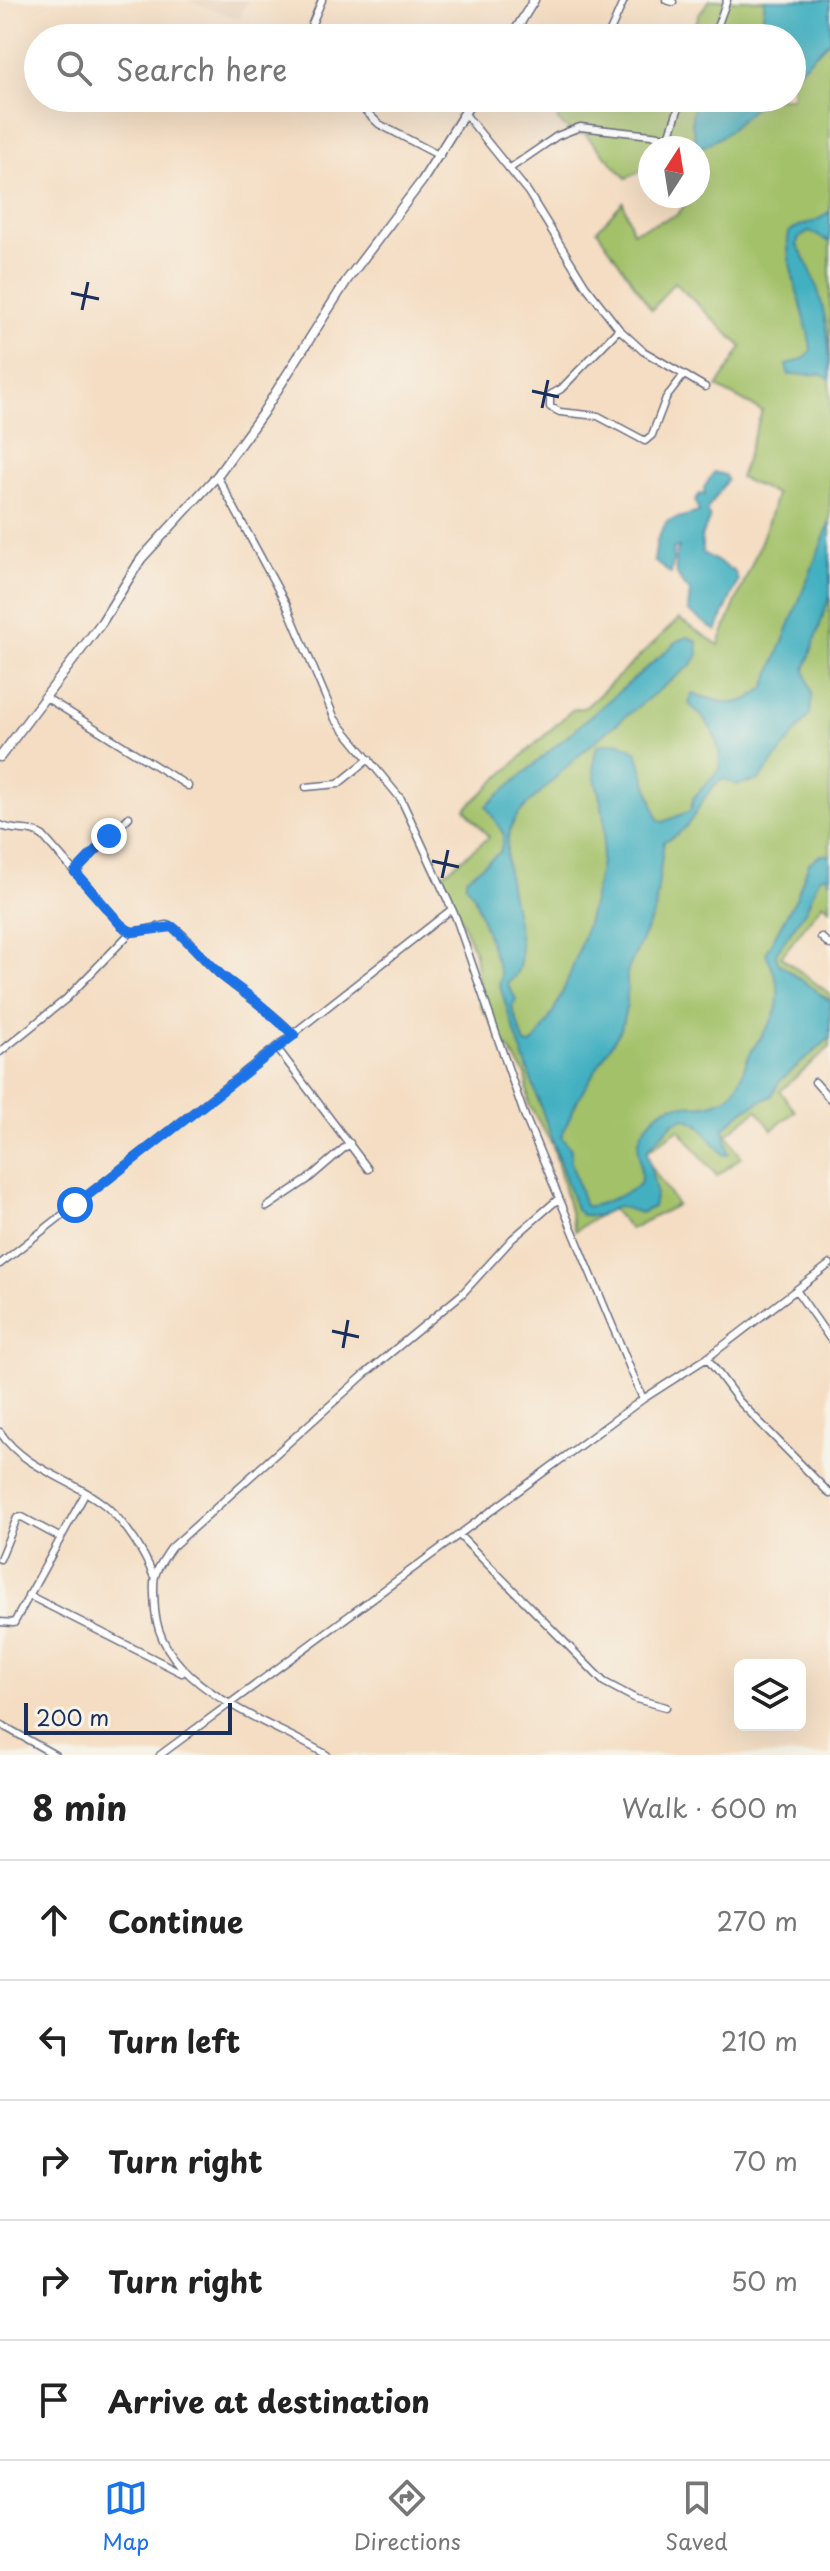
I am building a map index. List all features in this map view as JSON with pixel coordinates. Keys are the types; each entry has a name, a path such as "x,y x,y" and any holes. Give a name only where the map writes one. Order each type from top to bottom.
{"street":[{"path":"312,24 322,0"},
{"path":"519,24 534,0"},
{"path":"613,24 624,0"},
{"path":"718,24 727,0"},
{"path":"367,112 379,124 440,156"},
{"path":"509,169 557,136 580,127 669,137 677,112"},
{"path":"0,757 102,622 141,559 217,476 262,414 347,280 440,156 465,114 528,192 585,285 619,329 643,351 705,387"},
{"path":"619,329 561,389 550,395 550,407 560,412 598,416 645,441 652,435 666,398 683,376"},
{"path":"217,476 287,606 335,719 401,799 452,909 557,1200 643,1399"},
{"path":"45,697 188,786"},
{"path":"306,787 338,784 369,759"},
{"path":"75,872 129,817"},
{"path":"0,825 37,832 120,924 131,932"},
{"path":"0,1264 452,909"},
{"path":"0,1052 66,999 131,932 173,927 228,981 294,1035"},
{"path":"821,937 830,945"},
{"path":"277,1048 368,1169"},
{"path":"815,1082 830,1099"},
{"path":"267,1207 307,1180 350,1143"},
{"path":"153,1575 171,1548 395,1348 462,1294 512,1239 557,1200"},
{"path":"160,1755 643,1399 707,1358 827,1266 830,1274"},
{"path":"796,1290 830,1339"},
{"path":"707,1358 739,1401 830,1494"},
{"path":"0,1432 24,1459 106,1506 122,1523 147,1559 153,1575 157,1630 167,1653 188,1676"},
{"path":"0,1622 14,1623 85,1494"},
{"path":"0,1559 17,1518 22,1517 61,1538"},
{"path":"459,1535 604,1682 636,1699 666,1707"},
{"path":"0,1536 10,1541"},
{"path":"28,1595 188,1676 232,1704 327,1755"},
{"path":"0,1724 55,1755"}],"shaded area":[{"path":"186,0 248,0 239,19"}],"green space":[{"path":"710,0 830,0 830,909 823,903 781,957 830,994 830,1047 780,1091 795,1111 772,1130 757,1110 727,1134 741,1157 717,1176 679,1129 643,1154 677,1205 630,1229 611,1208 575,1231 553,1146 529,1105 526,1075 481,1007 475,953 442,875 489,837 465,809 572,710 586,707 679,619 719,645 771,514 776,494 740,478 762,411 717,387 742,347 674,282 652,310 597,230 623,202 633,232 677,215 683,208 710,208 710,136 638,136 638,172 626,178 584,133 575,135 557,120 562,112 806,112 806,24 696,24"}],"water":[{"path":"765,0 830,0 830,40 806,63 806,24 762,24"},
{"path":"693,112 750,112 723,136 710,143 710,136 695,136"},
{"path":"830,211 830,242 809,231 798,239 797,245 813,276 823,309 830,379 820,374 789,375 786,365 805,358 811,350 789,258 789,232"},
{"path":"714,472 725,475 727,480 707,510 710,519 701,537 703,553 735,572 738,581 716,631 688,611 690,591 678,576 675,565 679,547 674,548 671,574 654,561 657,540 667,521 699,512 695,500 701,493 705,495 704,488"},
{"path":"830,522 830,595 805,670 812,694 810,714 759,780 737,785 724,779 708,792 684,828 664,841 655,911 627,972 627,1004 621,1029 578,1099 561,1137 571,1149 571,1162 585,1206 613,1199 640,1184 639,1141 641,1133 656,1115 673,1106 717,1102 736,1088 748,1058 777,1007 778,986 766,952 796,898 809,863 820,855 830,855 830,882 826,875 819,878 806,910 776,953 778,963 830,1001 830,1038 779,1082 772,1096 746,1109 724,1128 729,1155 724,1155 698,1124 685,1118 674,1122 647,1150 656,1192 653,1207 641,1213 618,1206 598,1216 582,1215 576,1209 508,1012 499,983 501,975 474,896 466,885 466,878 500,852 504,835 486,806 679,640 688,637 697,641 698,655 692,664 578,756 523,808 514,821 508,841 507,863 521,955 517,971 507,983 516,999 512,1007 525,1044 531,1045 545,1026 571,972 599,875 604,822 594,774 598,745 619,742 637,752 658,820 663,822 690,811 694,797 720,769 716,741 709,725 689,704 692,694 730,703 746,700 765,687"}],"route":[{"path":"75,1205 294,1035 257,1002 235,988 173,927 167,925 131,932 120,924 75,872 109,836"}]}
